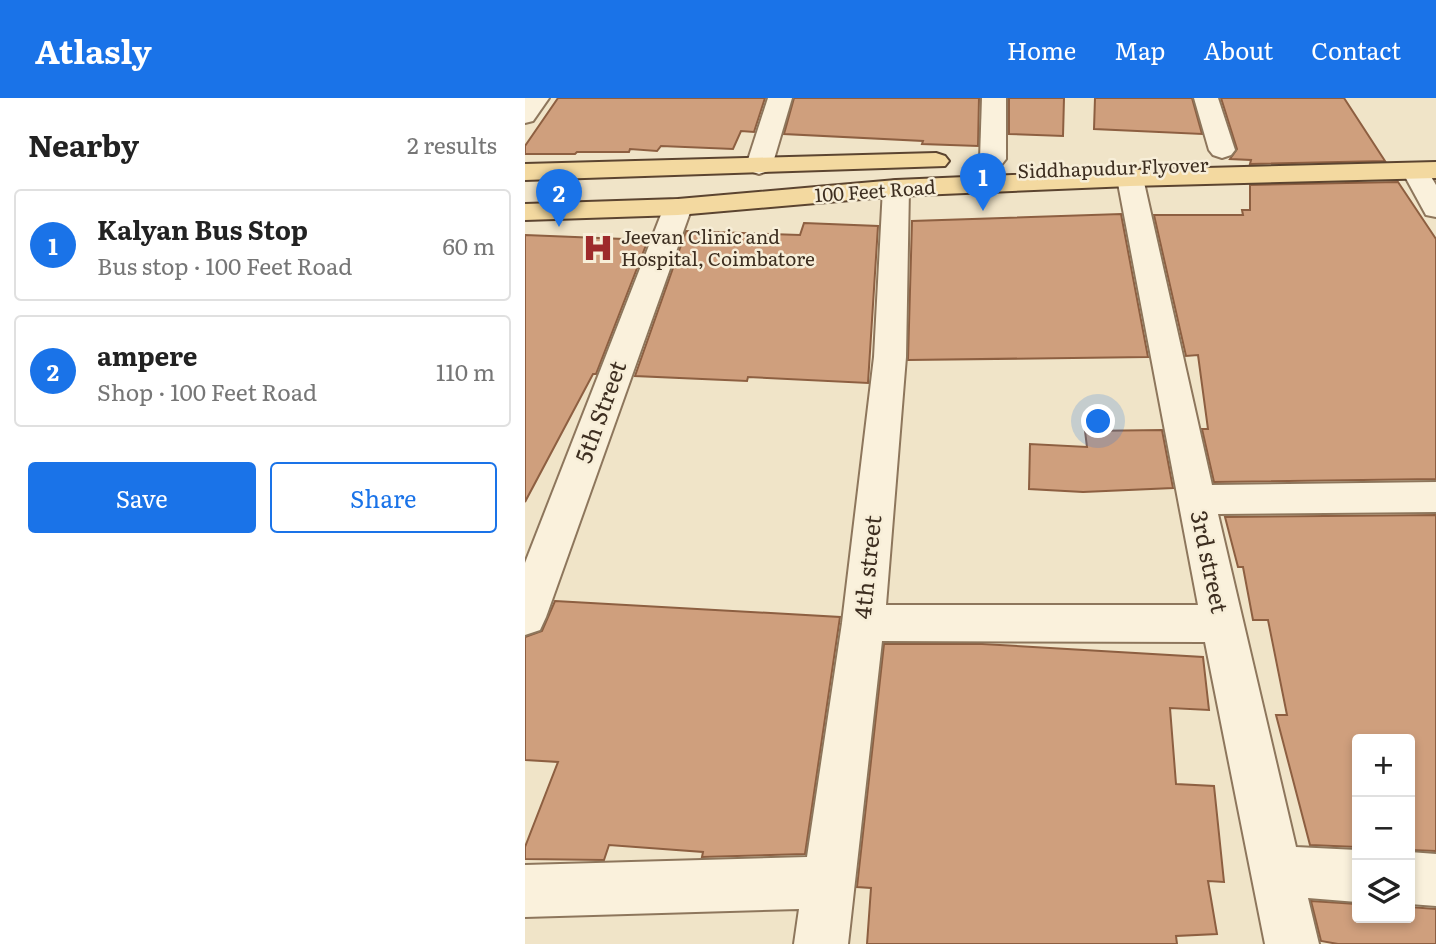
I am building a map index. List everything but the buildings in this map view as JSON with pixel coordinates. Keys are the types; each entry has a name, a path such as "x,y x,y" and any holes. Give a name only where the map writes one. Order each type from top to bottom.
{"main road":[{"path":"1195,151 1249,149"},
{"name":"100 Feet Road","path":"525,172 1020,158"},
{"name":"100 Feet Road","path":"525,212 671,197 1429,166"},
{"name":"Siddhapudur Flyover","path":"525,201 1429,166"},
{"name":"Siddhapudur Flyover","path":"525,186 603,183 671,197"}],"street":[{"path":"525,116 537,98"},
{"path":"759,166 780,98"},
{"path":"993,159 994,98"},
{"path":"1206,98 1222,150"},
{"path":"1429,166 1436,209"},
{"name":"3rd street","path":"1130,178 1292,944"},
{"name":"4th street","path":"821,944 863,623 890,357 896,188"},
{"name":"5th Street","path":"525,617 671,197"},
{"path":"1196,500 1436,497"},
{"path":"863,623 1223,624"},
{"path":"1277,872 1352,876"},
{"path":"1415,878 1436,880"},
{"path":"525,891 827,882"}],"place":[{"name":"Kalyan Bus Stop","path":"983,211"},
{"name":"ampere","path":"559,227"},
{"name":"Jeevan Clinic and Hospital, Coimbatore","path":"598,248"}]}
